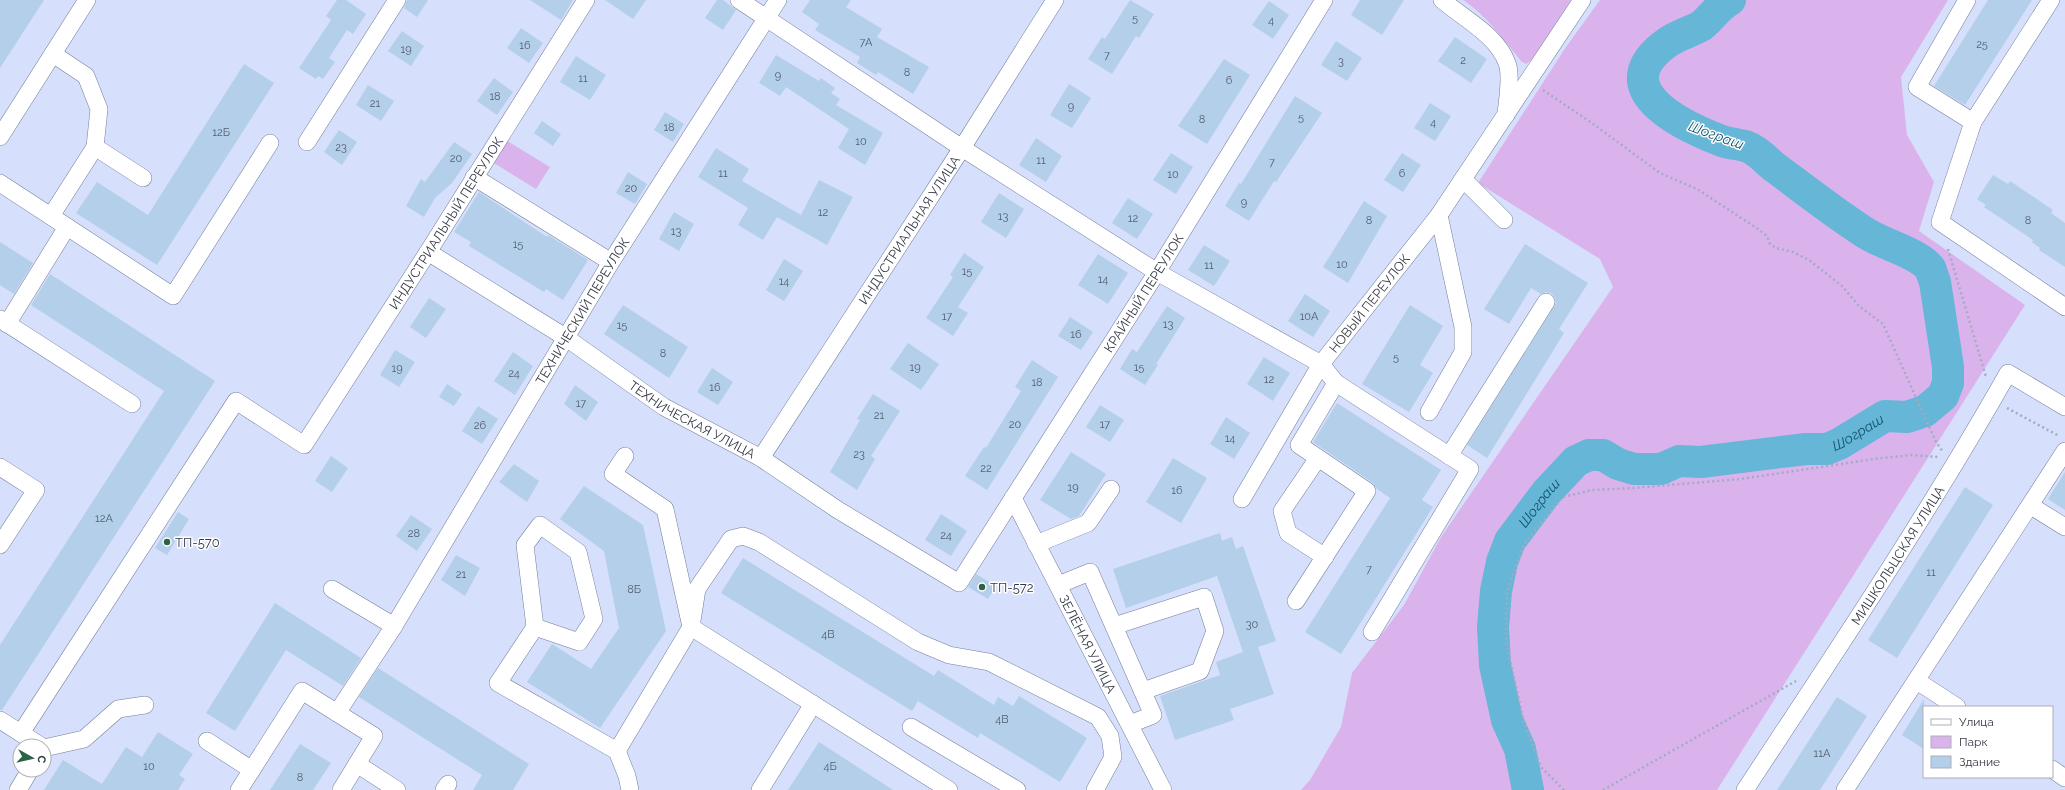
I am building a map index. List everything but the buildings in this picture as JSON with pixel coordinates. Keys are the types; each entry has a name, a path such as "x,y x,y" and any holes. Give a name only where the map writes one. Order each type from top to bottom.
{"street":[{"path":"0,137 87,0"},
{"path":"307,142 398,0"},
{"name":"ИНДУСТРИАЛЬНЫЙ ПЕРЕУЛОК","path":"21,733 236,402 304,445 428,252 586,0"},
{"path":"739,0 962,148 1157,272 1321,364 1336,382 1470,469 1372,632"},
{"name":"ТЕХНИЧЕСКИЙ ПЕРЕУЛОК","path":"337,713 394,626 611,262 778,0"},
{"name":"ИНДУСТРИАЛЬНАЯ УЛИЦА","path":"761,458 962,148 1055,0"},
{"name":"КРАЙНЫЙ ПЕРЕУЛОК","path":"959,583 1157,272 1324,0"},
{"path":"1442,0 1494,41 1507,64 1508,85 1506,115"},
{"name":"НОВЫЙ ПЕРЕУЛОК","path":"1242,499 1321,364 1439,216 1582,0"},
{"path":"1967,0 1917,87 1973,122"},
{"path":"2051,0 1973,122 1940,222 2065,308"},
{"path":"51,216 95,147 99,109 86,76 53,54"},
{"path":"0,183 173,296 270,143"},
{"path":"95,147 143,178"},
{"path":"474,177 611,262"},
{"path":"1463,180 1504,220"},
{"path":"1429,412 1464,352 1463,327 1439,216"},
{"path":"67,227 4,322 132,404"},
{"name":"ТЕХНИЧЕСКАЯ УЛИЦА","path":"428,252 565,337 664,407 761,458 838,510 959,583"},
{"path":"1449,456 1546,302"},
{"name":"МИШКОЛЬЦСКАЯ УЛИЦА","path":"1745,790 1825,668 1953,466 2008,373 2065,407"},
{"path":"1296,601 1367,491 1299,445 1336,382"},
{"path":"1845,790 2031,506 2065,451"},
{"path":"625,456 613,474 665,509 691,627 949,790"},
{"path":"1318,458 1282,511 1288,533 1325,557"},
{"path":"0,467 36,490 0,545"},
{"path":"1036,544 1088,523 1111,489"},
{"name":"ЗЕЛЁНАЯ УЛИЦА","path":"1013,498 1163,790"},
{"path":"2031,506 2065,527"},
{"path":"535,627 579,642 594,619 578,552 540,525 525,545 535,627 498,683 617,751 627,776 630,790"},
{"path":"617,751 691,627 696,589 730,539 743,536 759,542 918,642 949,655 988,662 1098,717 1110,736 1113,757 1095,790"},
{"path":"1058,585 1090,572 1153,715 1130,724"},
{"path":"332,589 394,626"},
{"path":"1114,626 1204,598 1215,631 1200,671 1143,691"},
{"path":"1917,681 1954,706"},
{"path":"239,790 302,691 374,736 341,790"},
{"path":"760,790 813,704"},
{"path":"52,745 84,739 118,709 145,705"},
{"path":"0,720 29,738"},
{"path":"911,726 1017,790"},
{"path":"207,741 252,770"},
{"path":"357,764 397,790"},
{"path":"2053,771 2065,778"},
{"path":"18,790 25,778"}],"path":[{"path":"1531,78 1544,91 1589,121 1660,173 1703,192 1758,229 1767,236 1770,244 1776,248 1793,252 1809,260 1842,286 1859,306 1883,324 1897,352 1936,442"},
{"path":"1940,222 1992,400 2065,439"},
{"path":"1564,790 1541,767 1524,722 1506,642 1507,592 1524,544 1563,497 1592,490 1741,479 1910,455 1938,455 1953,466"},
{"path":"1603,790 1798,680"}],"green space":[{"path":"1463,0 1571,0 1533,59 1526,64 1521,61 1480,13"},
{"path":"1600,0 1948,0 1901,77 1907,135 1934,182 1919,231 2025,305 1717,790 1301,790 1310,780 1341,727 1352,673 1404,605 1441,537 1613,287 1600,259 1478,183 1566,47"},
{"path":"507,141 550,167 536,189 494,163"}],"waterway":[{"name":"Шограш","path":"1528,790 1520,749 1507,720 1495,665 1493,627 1496,591 1502,562 1510,541 1546,493 1576,461 1589,455 1603,455 1618,464 1634,469 1661,469 1679,461 1701,462 1806,449 1827,449 1839,444 1885,416 1907,417 1925,411 1943,396 1948,383 1948,367 1935,282 1930,268 1925,263 1910,253 1868,235 1808,193 1752,149 1725,142 1705,134 1669,115 1655,103 1645,89 1643,75 1650,59 1668,42 1701,26 1730,0"}],"place":[{"name":"ТП-570","path":"167,542"},
{"name":"ТП-572","path":"982,587"}]}
